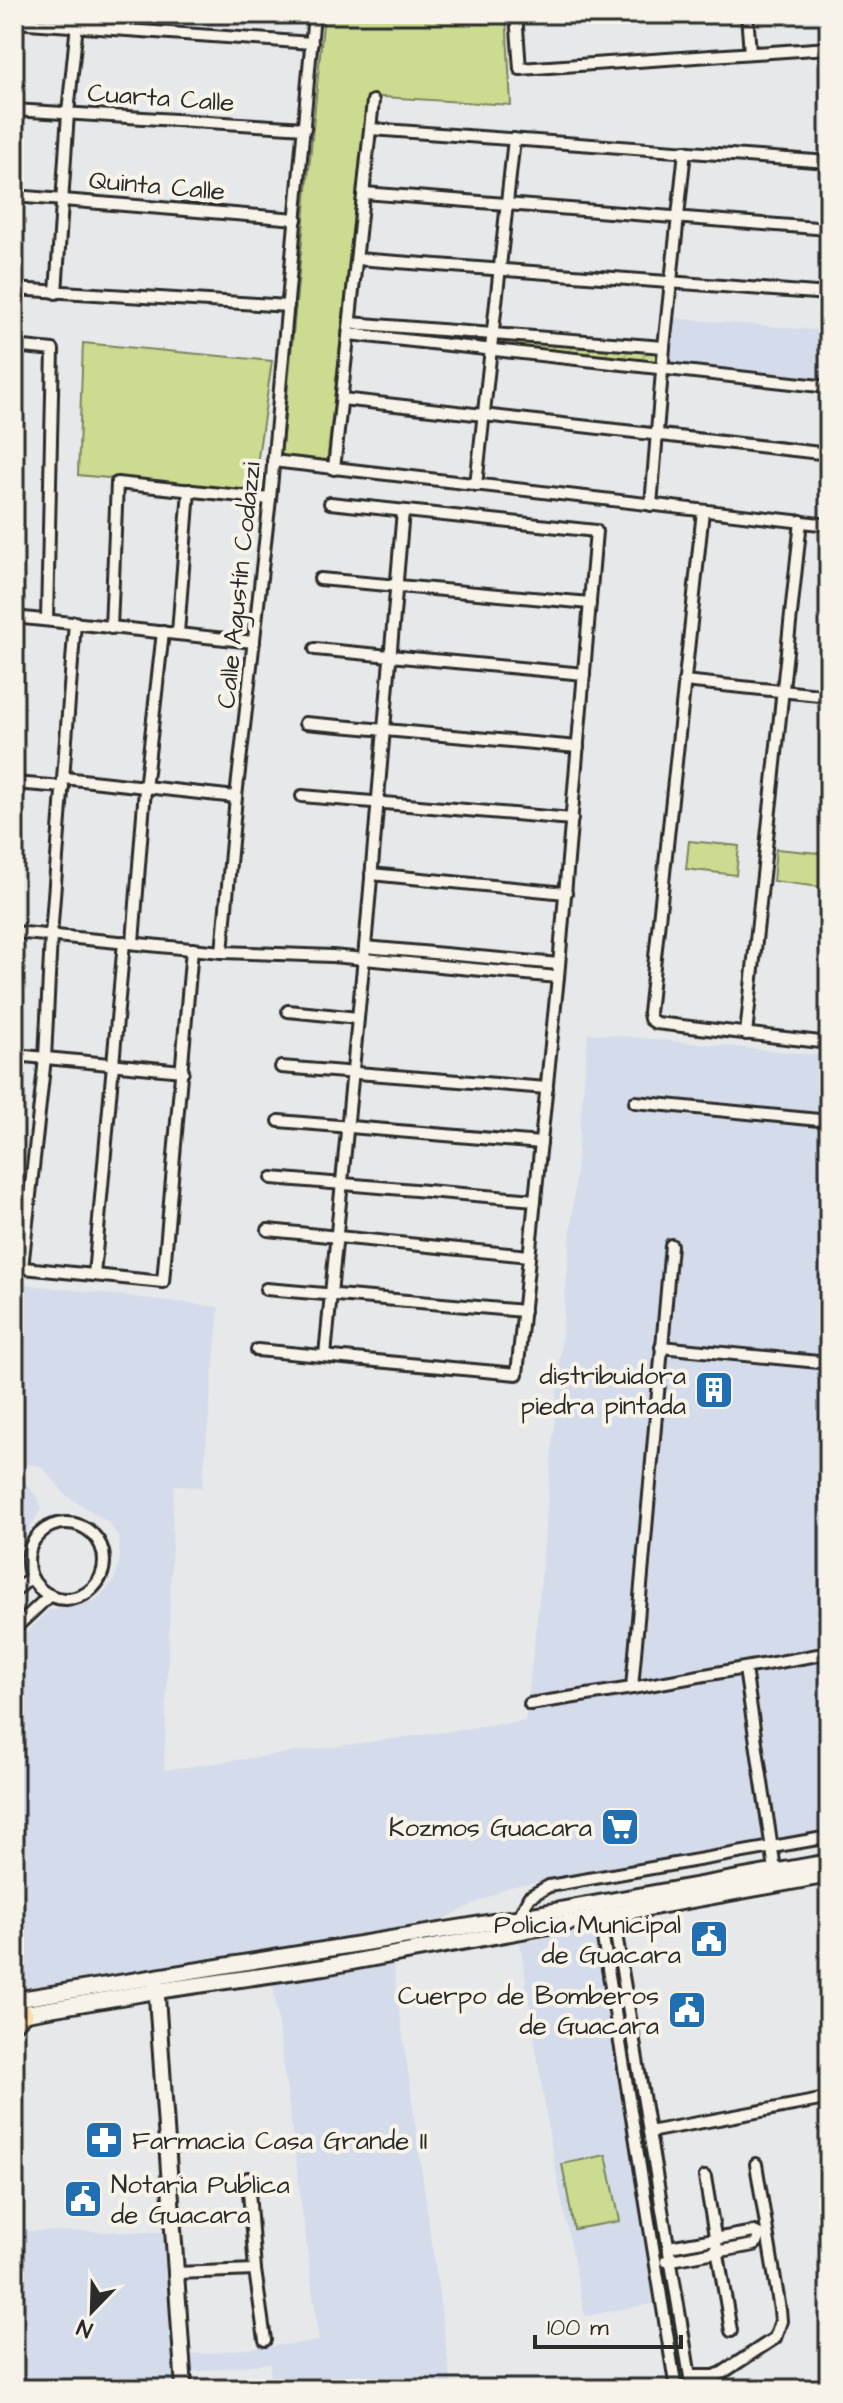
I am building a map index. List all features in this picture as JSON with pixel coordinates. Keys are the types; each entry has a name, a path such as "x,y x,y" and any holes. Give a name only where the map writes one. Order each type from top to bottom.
{"main road":[{"path":"156,1984 324,1967 605,1909 776,1878 829,1862"},
{"path":"776,1878 829,1875"},
{"path":"16,2013 519,1917 605,1909"},
{"path":"156,1984 184,2389"}],"street":[{"name":"Calle Agustín Codazzi","path":"222,952 236,797 270,499 314,14"},
{"path":"516,14 520,69 829,48"},
{"path":"747,14 750,53"},
{"path":"56,293 68,113 78,20"},
{"path":"14,22 78,20 312,43"},
{"path":"334,469 373,101"},
{"name":"Cuarta Calle","path":"14,110 305,128"},
{"path":"371,129 829,162"},
{"path":"476,485 514,139"},
{"path":"651,505 670,282 685,151"},
{"path":"364,193 829,229"},
{"name":"Quinta Calle","path":"14,196 296,219"},
{"path":"357,259 829,294"},
{"path":"14,289 288,306"},
{"path":"350,328 493,332 664,347"},
{"path":"350,328 491,350 829,387"},
{"path":"14,346 53,350 47,619"},
{"path":"342,399 829,454"},
{"path":"273,461 829,525"},
{"path":"111,628 117,483 270,499"},
{"path":"178,633 189,490"},
{"path":"257,1350 517,1374 566,893 596,531 330,503"},
{"path":"325,1355 364,960 403,511"},
{"path":"703,511 650,1019 656,1023 829,1043"},
{"path":"746,1034 801,521"},
{"path":"320,579 590,603"},
{"path":"14,617 254,642"},
{"path":"75,622 45,1058 18,1268 163,1282 192,949"},
{"path":"94,1275 112,1063 163,632"},
{"path":"315,649 584,674"},
{"path":"684,681 829,696"},
{"path":"305,723 578,747"},
{"path":"14,783 64,782 236,797"},
{"path":"302,796 572,819"},
{"path":"371,874 566,893"},
{"path":"14,932 222,952 364,960 558,977"},
{"path":"365,947 559,964"},
{"path":"288,1011 358,1018"},
{"path":"14,1055 183,1071"},
{"path":"281,1067 547,1088"},
{"path":"635,1102 829,1121"},
{"path":"279,1121 541,1143"},
{"path":"272,1178 535,1200"},
{"path":"268,1230 529,1256"},
{"path":"632,1688 671,1245"},
{"path":"266,1289 524,1311"},
{"path":"661,1347 829,1363"},
{"path":"75,1523 88,1529 98,1539 104,1552 100,1580 90,1591 78,1597 63,1599 50,1595 31,1577 29,1549 47,1527 75,1523"},
{"path":"14,1592 31,1577"},
{"path":"14,1629 50,1595"},
{"path":"530,1704 829,1653"},
{"path":"745,1669 776,1878"},
{"path":"519,1917 529,1897 549,1886 829,1837"},
{"path":"605,1909 649,2132 692,2389"},
{"path":"605,1909 676,2389"},
{"path":"649,2132 820,2100"},
{"path":"690,2376 722,2373 775,2338 779,2331 780,2310 756,2164"},
{"path":"705,2177 731,2331"},
{"path":"248,2178 255,2270 265,2340"},
{"path":"656,2262 754,2245 758,2234 754,2232 669,2247"},
{"path":"176,2273 255,2270"}],"shaded area":[{"path":"673,318 829,331 829,382 668,363"},
{"path":"588,1033 829,1056 829,1831 509,1887 437,1922 14,1993 14,1645 47,1611 96,1600 114,1581 120,1560 119,1538 109,1523 66,1495 41,1466 15,1462 24,1481 39,1500 41,1509 20,1544 24,1569 14,1581 14,1283 219,1307 202,1488 174,1485 164,1770 525,1721 539,1601"},
{"path":"593,1929 657,2303 585,2316 551,2146 520,1943"},
{"path":"393,1964 452,2389 271,2389 270,2363 191,2372 189,2355 319,2341 273,1984"},
{"path":"14,2231 166,2232 175,2389 14,2389"}],"green space":[{"path":"324,14 506,14 511,105 367,96 327,464 281,458"},
{"path":"355,327 486,337 486,344 355,330"},
{"path":"497,337 658,351 656,363 496,346"},
{"path":"83,343 272,361 253,492 78,475"},
{"path":"689,841 739,846 736,875 686,869"},
{"path":"776,849 829,854 829,888 773,881"},
{"path":"606,2155 620,2221 574,2229 562,2164"}],"place":[{"name":"distribuidora piedra pintada","path":"714,1390"},
{"name":"Kozmos Guacara","path":"620,1827"},
{"name":"Policia Municipal de Guacara","path":"709,1939"},
{"name":"Cuerpo de Bomberos de Guacara","path":"687,2010"},
{"name":"Farmacia Casa Grande II","path":"104,2140"},
{"name":"Notaria Publica de Guacara","path":"83,2199"}]}
